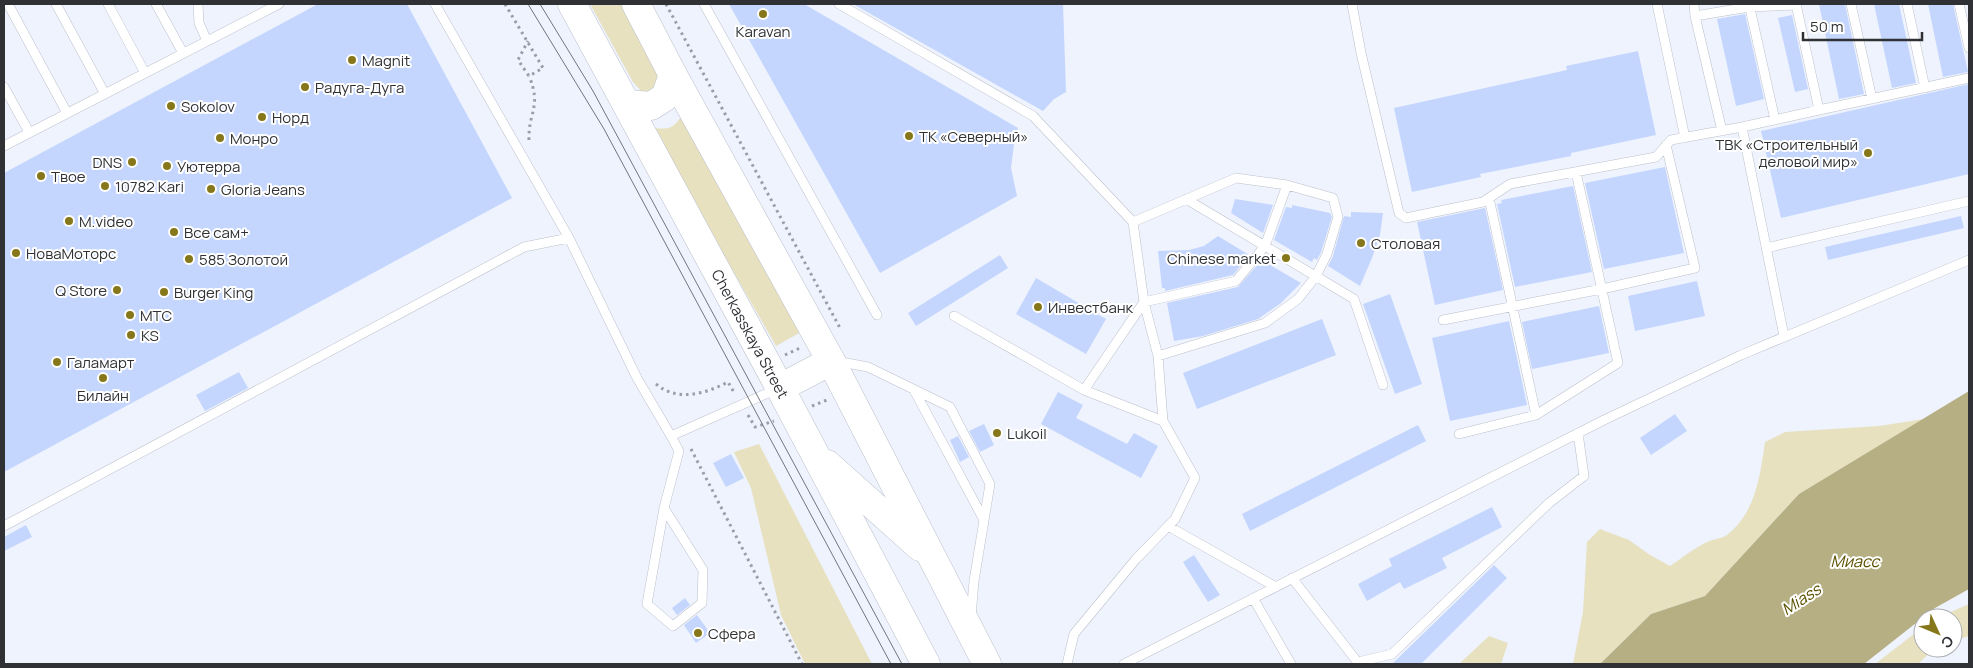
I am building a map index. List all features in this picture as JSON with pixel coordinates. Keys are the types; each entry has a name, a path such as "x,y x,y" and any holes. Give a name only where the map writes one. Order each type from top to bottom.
{"main road":[{"name":"Cherkasskaya Street","path":"572,4 780,388 926,664"},
{"path":"636,4 673,75 831,360 987,664"},
{"path":"627,104 651,106 666,97 673,75"},
{"path":"780,388 831,360"},
{"path":"812,449 932,558"}],"lane":[{"path":"8,4 67,113"},
{"path":"56,4 105,94"},
{"path":"108,4 145,73"},
{"path":"156,4 183,53"},
{"path":"198,4 199,24 207,40"},
{"path":"4,146 280,4"},
{"path":"435,4 569,238 638,378 679,450 664,508 647,604 673,626 702,603 703,570 664,508"},
{"path":"704,4 877,315"},
{"path":"839,4 1033,116 1133,222 1144,302 1158,356 1163,421 1195,478 1175,519 1136,559 1074,634 1067,664"},
{"path":"1352,4 1361,53 1398,213 1406,218 1483,202 1510,184 1656,156 1672,140 1742,127 1969,78"},
{"path":"1658,4 1684,138"},
{"path":"1694,4 1722,131"},
{"path":"1696,16 1749,5 1796,4 1819,110"},
{"path":"1851,4 1872,99"},
{"path":"1907,4 1925,88"},
{"path":"1959,4 1969,48"},
{"path":"1749,5 1775,120"},
{"path":"4,87 29,132"},
{"path":"1742,127 1784,336"},
{"path":"1443,320 1512,305 1602,289 1695,268 1666,146"},
{"path":"1459,434 1536,415 1618,363 1576,172"},
{"path":"1133,222 1236,178 1287,185 1333,198 1338,217 1327,254 1316,276 1298,299 1265,323 1158,356"},
{"path":"1084,390 1144,302 1236,281 1265,246 1287,185"},
{"path":"1489,198 1536,415"},
{"path":"1186,199 1354,299 1383,385"},
{"path":"1766,248 1969,201"},
{"path":"4,526 524,247 569,238"},
{"path":"1124,664 1578,432 1784,336 1969,260"},
{"path":"954,316 1084,390 1163,421"},
{"path":"831,360 868,367 950,407 990,484 974,582 970,631"},
{"path":"671,436 780,388"},
{"path":"914,390 984,520"},
{"path":"1292,578 1358,663 1392,654 1550,503 1584,476 1578,432"},
{"path":"1168,526 1276,587"},
{"path":"1253,598 1291,664"}],"path":[{"path":"505,4 543,68 529,76"},
{"path":"666,4 840,328"},
{"path":"528,42 518,60 529,76 535,90 536,104 529,140"},
{"path":"780,358 803,346"},
{"path":"649,378 663,390 689,395 709,392 728,382"},
{"path":"810,407 828,400"},
{"path":"682,431 802,664"}],"shaded area":[{"path":"590,4 624,4 662,81 650,92 641,91 633,82"},
{"path":"683,113 801,332 776,346 651,128 670,127 676,123"},
{"path":"1924,419 1799,494 1705,596 1651,614 1600,664 1573,664 1583,612 1587,542 1600,529 1629,540 1670,566 1701,545 1727,535 1737,526 1755,493 1765,442 1785,432 1879,426"},
{"path":"759,444 872,664 805,664 781,615 751,488 734,452"},
{"path":"1969,604 1969,636 1963,638 1963,608 1960,608"},
{"path":"1913,635 1913,658 1924,658 1918,664 1875,664"},
{"path":"1489,636 1508,643 1501,664 1459,664"}],"water":[{"name":"Миасс","path":"1969,391 1969,589 1935,608 1913,608 1913,625 1864,664 1600,664 1651,614 1705,596 1799,494"}],"building":[{"name":"KS","path":"318,4 407,4 512,198 4,472 4,173"},
{"name":"ТК «Северный»","path":"729,4 804,4 1018,128 1011,168 1017,196 880,273"},
{"name":"ТК «Северный»","path":"853,4 1063,4 1066,92 1054,99 1043,111"},
{"path":"1819,4 1845,4 1864,94 1839,99"},
{"path":"1874,4 1899,4 1916,83 1892,88"},
{"path":"1928,4 1953,4 1968,72 1943,77"},
{"path":"1745,14 1764,99 1736,106 1717,19"},
{"path":"1792,15 1808,89 1795,92 1778,18"},
{"path":"1638,51 1656,135 1571,153 1571,156 1480,174 1481,177 1412,192 1394,108 1567,70 1566,66"},
{"name":"ТВК «Строительный деловой мир»","path":"1969,84 1969,174 1781,218 1761,131"},
{"path":"1665,167 1684,253 1604,269 1585,183"},
{"path":"1573,186 1592,272 1515,287 1497,204 1502,203 1501,200"},
{"path":"1235,199 1273,205 1263,233 1231,213"},
{"path":"1292,205 1330,213 1332,217 1317,260 1314,258 1312,262 1274,240 1286,207 1292,208"},
{"path":"1485,208 1503,290 1435,305 1417,222"},
{"name":"Столовая","path":"1351,212 1383,213 1380,235 1360,286 1328,266 1333,256 1344,216 1351,217"},
{"path":"1961,216 1964,228 1828,260 1825,247"},
{"path":"1218,236 1249,255 1233,275 1165,291 1165,288 1162,288 1158,251 1189,250 1204,246"},
{"path":"1000,255 1008,268 916,326 908,313"},
{"path":"1260,262 1263,264 1265,262 1301,283 1281,303 1258,319 1203,336 1174,341 1167,303 1238,287"},
{"path":"1036,278 1106,319 1086,354 1016,314"},
{"path":"1697,281 1705,316 1635,331 1628,296"},
{"path":"1390,294 1422,384 1395,394 1363,304"},
{"path":"1599,306 1609,353 1532,369 1522,322"},
{"path":"1322,319 1336,355 1197,409 1183,373"},
{"path":"1509,321 1527,405 1450,421 1432,338"},
{"path":"239,372 248,388 205,411 196,395"},
{"path":"1058,392 1083,405 1076,418 1127,444 1134,433 1158,446 1141,478 1041,424"},
{"path":"1675,414 1687,431 1651,455 1640,438"},
{"path":"984,424 994,445 980,452 969,431"},
{"path":"1418,425 1426,441 1250,531 1242,514"},
{"path":"958,436 969,457 960,462 950,440"},
{"path":"731,454 744,478 726,487 713,463"},
{"path":"1492,507 1502,527 1442,558 1447,568 1404,589 1400,582 1367,601 1358,584 1392,566 1389,559"},
{"path":"26,525 32,537 4,551 4,537"},
{"path":"1194,555 1220,595 1208,602 1183,562"},
{"path":"1494,565 1507,578 1421,664 1392,664"},
{"path":"685,598 690,605 677,615 672,608"},
{"path":"697,615 710,633 696,643 684,625"}],"tram line":[{"path":"528,4 604,129 891,664"},
{"path":"540,4 593,91 902,664"}],"place":[{"name":"Karavan","path":"763,14"},
{"name":"Magnit","path":"352,60"},
{"name":"Радуга-Дуга","path":"305,87"},
{"name":"Sokolov","path":"171,106"},
{"name":"Норд","path":"262,117"},
{"name":"ТК «Северный»","path":"909,136"},
{"name":"Монро","path":"220,138"},
{"name":"ТВК «Строительный деловой мир»","path":"1868,153"},
{"name":"DNS","path":"132,162"},
{"name":"Уютерра","path":"167,166"},
{"name":"Твое","path":"41,176"},
{"name":"10782 Kari","path":"105,186"},
{"name":"Gloria Jeans","path":"211,189"},
{"name":"M.video","path":"69,221"},
{"name":"Все сам+","path":"174,232"},
{"name":"Столовая","path":"1361,243"},
{"name":"НоваМоторс","path":"16,253"},
{"name":"Chinese market","path":"1286,258"},
{"name":"585 Золотой","path":"189,259"},
{"name":"Q Store","path":"117,290"},
{"name":"Burger King","path":"164,292"},
{"name":"Инвестбанк","path":"1038,307"},
{"name":"МТС","path":"130,315"},
{"name":"KS","path":"131,335"},
{"name":"Галамарт","path":"57,362"},
{"name":"Билайн","path":"103,378"},
{"name":"Lukoil","path":"997,433"},
{"name":"Сфера","path":"698,633"}],"water label":[{"name":"Miass","path":"1801,599"}]}
